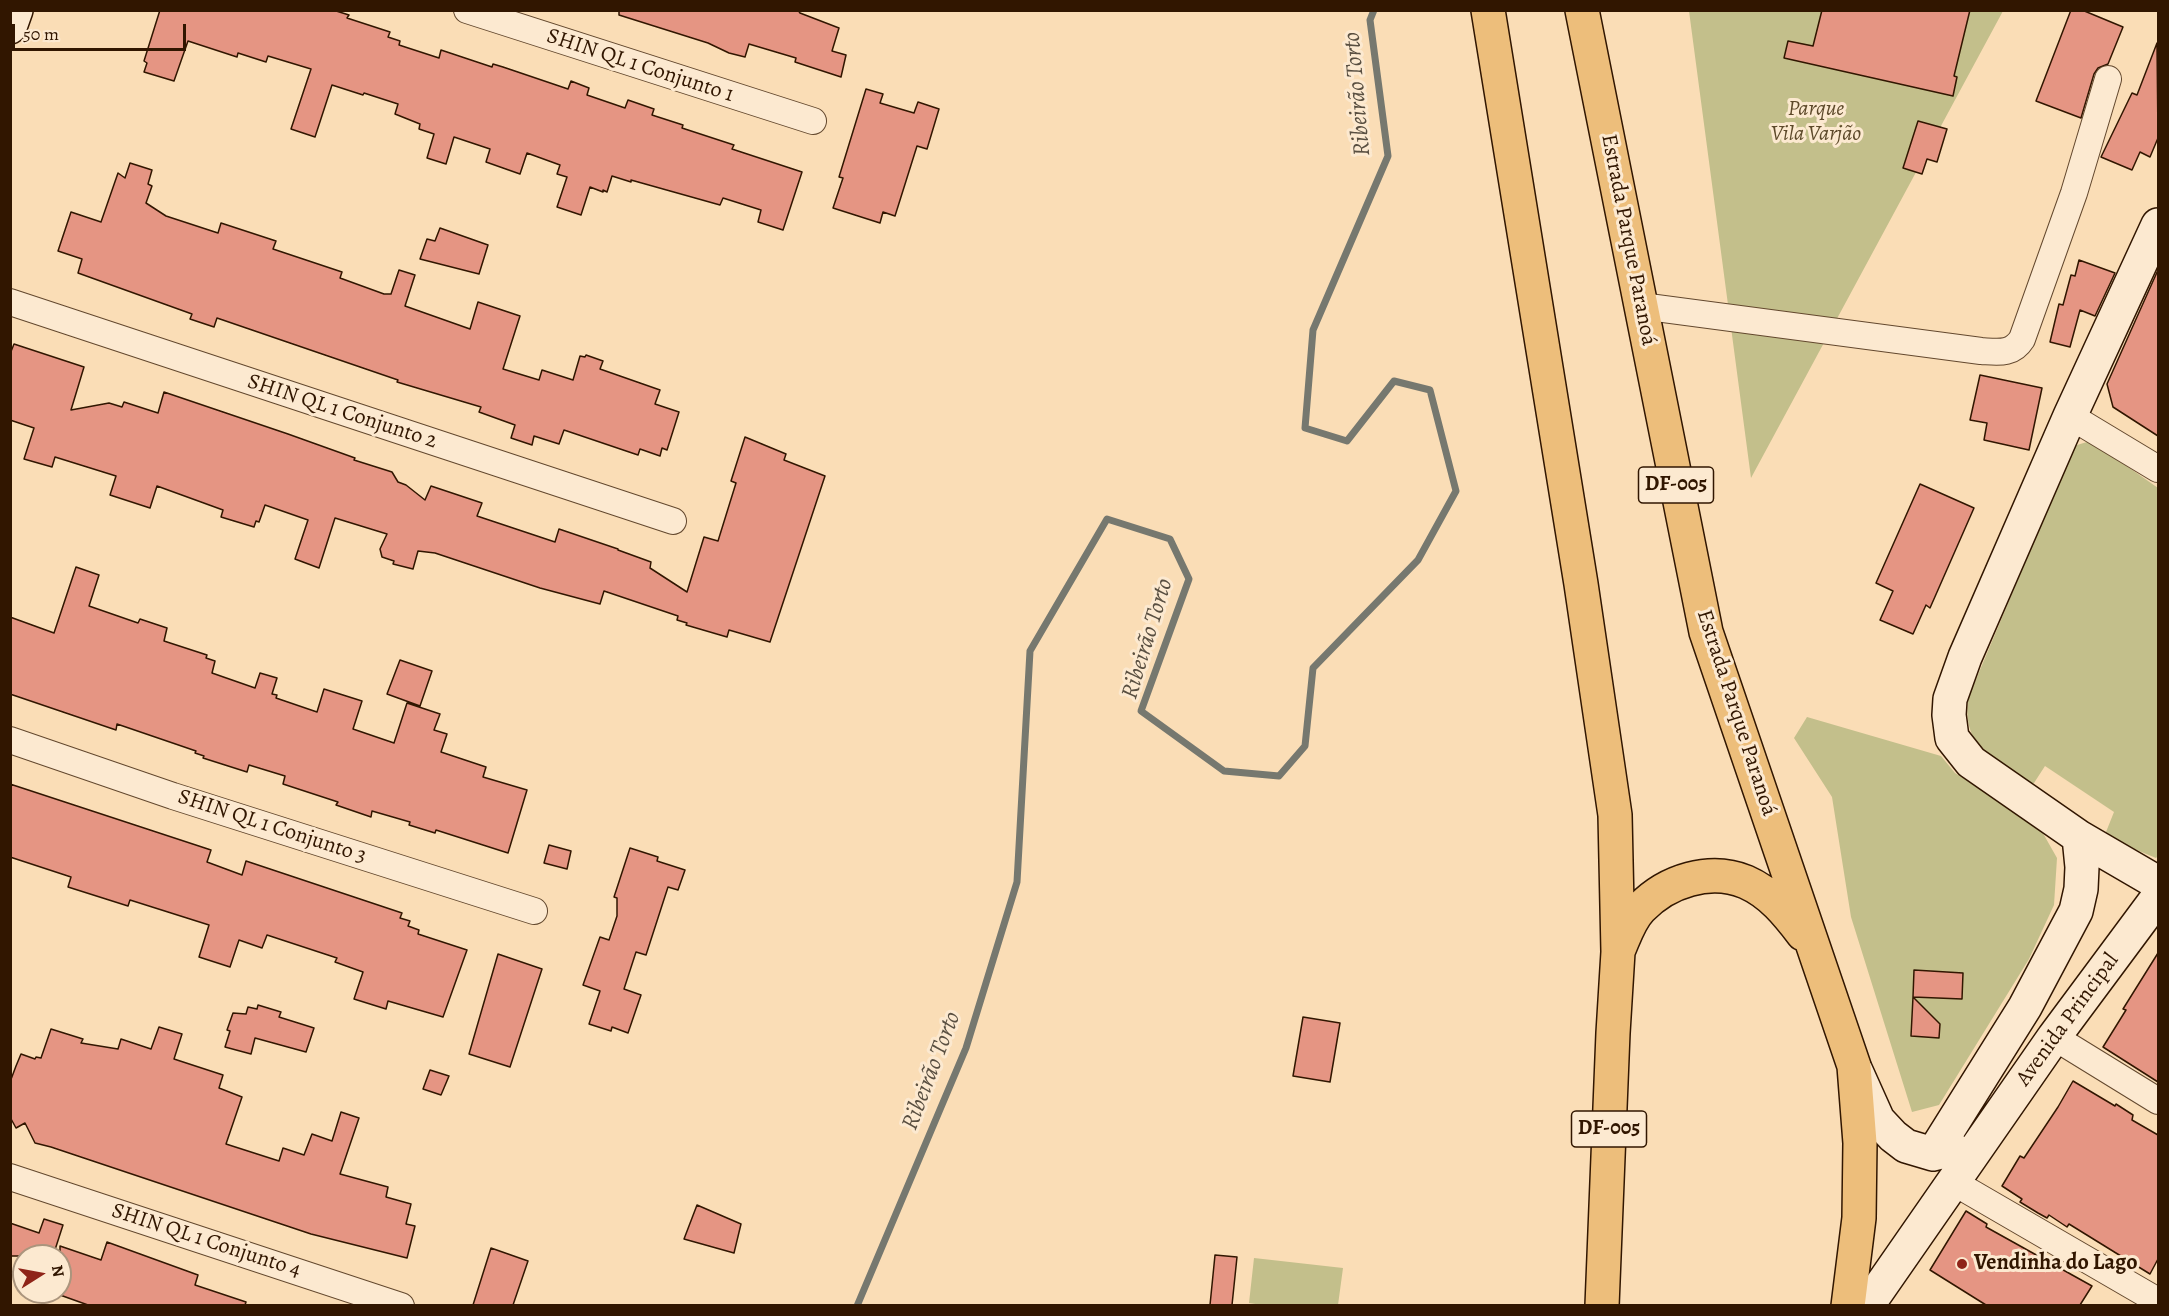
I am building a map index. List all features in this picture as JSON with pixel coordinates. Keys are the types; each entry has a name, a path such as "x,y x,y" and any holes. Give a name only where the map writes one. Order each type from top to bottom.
{"main road":[{"name":"DF-005","path":"1488,10 1581,584 1615,814 1618,952 1602,1305"},
{"name":"Estrada Parque Paranoá","path":"1582,10 1706,632 1854,1066 1860,1143 1859,1218 1848,1305"},
{"path":"1618,952 1628,926 1640,909 1658,895 1683,881 1711,875 1728,876 1764,893 1783,908 1814,947"}],"street":[{"path":"10,27 16,10"},
{"name":"SHIN QL 1 Conjunto 1","path":"467,10 813,121"},
{"path":"1641,306 1981,351 2012,350 2022,339 2074,193 2108,79"},
{"path":"2158,225 2070,416 1959,672 1950,699 1949,715 1952,738 1971,762 2079,837 2158,883"},
{"name":"SHIN QL 1 Conjunto 2","path":"10,302 673,521"},
{"path":"2070,416 2158,469"},
{"name":"SHIN QL 1 Conjunto 3","path":"10,740 173,796 534,911"},
{"path":"1933,1154 2025,1007 2076,911 2081,888 2082,867 2079,837"},
{"name":"Avenida Principal","path":"1867,1305 1978,1143 2158,897"},
{"path":"2054,1037 2158,1101"},
{"path":"1854,1066 1878,1120 1906,1146 1933,1154 1978,1143"},
{"name":"SHIN QL 1 Conjunto 4","path":"10,1177 401,1305"},
{"path":"1953,1182 2158,1301"}],"green space":[{"name":"Parque Vila Varjão","path":"1689,11 2003,11 1751,478"},
{"path":"2087,442 2097,445 2158,488 2158,856 2156,858 2110,839 2106,832 2114,812 2045,766 2034,783 2023,785 1989,757 1974,738 1969,726 1967,712 1969,696 2073,449"},
{"path":"1807,717 1941,756 1955,773 2040,828 2057,858 2054,905 2029,959 1939,1105 1912,1112 1851,917 1832,797 1794,738"},
{"path":"1254,1258 1343,1268 1338,1305 1268,1306 1249,1303"}],"building":[{"path":"160,10 333,10 349,15 347,18 390,32 388,37 400,41 399,45 439,58 441,50 492,67 493,64 503,67 568,89 571,81 589,88 587,95 625,108 628,100 654,109 652,115 683,125 682,128 734,145 732,149 802,172 783,230 758,222 761,210 723,198 720,205 612,176 607,192 590,187 581,215 557,207 567,177 557,174 560,165 527,153 520,174 486,162 490,149 454,137 446,164 427,158 434,134 419,129 420,124 395,114 398,104 364,93 363,95 332,85 315,137 291,129 311,69 268,56 266,62 238,53 237,57 188,41 174,81 144,72 147,63 144,61"},
{"path":"619,10 798,10 800,13 839,28 832,51 846,55 841,77 795,62 796,58 749,44 745,57 729,53 708,43 619,15"},
{"path":"1822,10 1970,10 1954,76 1957,77 1953,96 1784,58 1788,41 1813,46"},
{"path":"2071,10 2082,10 2123,27 2108,64 2098,68 2094,74 2081,118 2036,101"},
{"path":"2157,43 2158,138 2150,157 2140,152 2132,170 2101,157 2132,93 2137,95"},
{"path":"866,89 883,94 880,103 914,113 918,102 939,109 927,149 917,146 895,216 883,212 880,223 833,208 843,178 839,177"},
{"path":"1918,121 1947,129 1937,162 1927,159 1922,174 1903,168"},
{"path":"130,163 152,170 148,184 152,186 146,203 166,216 218,233 221,223 276,241 273,249 342,272 340,278 384,294 391,294 399,270 415,275 405,306 470,329 478,302 520,316 503,369 539,380 542,370 573,380 580,356 585,357 586,355 603,361 600,369 660,390 655,404 679,412 667,450 662,448 660,456 640,449 638,455 564,430 559,444 534,436 532,445 511,438 515,425 479,412 481,407 397,382 398,380 217,318 214,327 190,319 192,314 78,273 82,259 58,251 71,212 101,222 118,173 125,178"},
{"path":"440,228 488,245 479,274 420,259 427,239 435,241"},
{"path":"2079,260 2115,273 2095,316 2080,310 2070,347 2050,342 2059,304 2063,305 2071,275 2075,276"},
{"path":"2158,270 2158,436 2113,407 2107,384"},
{"path":"14,344 84,367 71,410 109,403 122,407 124,402 158,413 164,392 392,472 398,482 406,485 425,500 431,486 482,503 477,516 555,542 559,529 618,549 651,562 650,568 687,592 704,537 718,541 736,483 731,481 745,437 786,454 784,460 825,476 770,642 729,630 727,637 686,625 687,623 677,620 678,616 604,591 600,604 540,588 435,553 418,551 413,569 393,564 394,561 382,557 380,549 387,534 335,518 319,568 295,559 308,520 265,505 259,522 256,521 254,527 221,517 223,510 157,486 150,508 110,495 116,476 55,457 52,467 24,459 34,428 10,420 10,354"},
{"path":"1980,375 2042,388 2029,450 1984,440 1987,423 1970,420"},
{"path":"1920,484 1974,508 1930,608 1926,605 1913,634 1880,620 1893,591 1876,583"},
{"path":"76,567 99,575 89,606 138,623 140,619 167,628 164,641 207,655 206,658 215,661 212,673 255,688 260,673 277,678 272,694 277,695 276,698 317,712 324,689 362,701 353,729 394,743 407,703 440,714 434,730 447,734 441,752 486,767 483,777 527,790 508,853 436,830 435,833 409,825 410,822 372,811 371,817 336,805 338,802 283,784 285,776 249,765 247,772 203,758 204,756 195,753 196,751 117,724 116,730 10,694 10,617 54,633"},
{"path":"400,660 432,671 420,706 387,694"},
{"path":"10,784 211,850 207,862 242,875 246,861 402,913 400,918 410,921 408,926 419,930 418,934 467,950 443,1017 388,1001 386,1009 354,999 363,972 335,962 337,958 267,935 262,948 239,940 230,967 199,957 209,925 130,900 128,906 68,887 71,877 10,857"},
{"path":"549,845 571,851 567,869 544,863"},
{"path":"630,848 658,857 657,861 685,870 678,890 668,887 646,955 636,952 624,989 641,995 628,1033 612,1027 611,1031 589,1024 600,991 583,985 600,937 609,940 617,916 617,898 614,897"},
{"path":"2158,953 2158,1082 2103,1047 2126,1010 2123,1009"},
{"path":"498,954 542,969 510,1067 469,1054"},
{"path":"1914,970 1963,973 1962,999 1913,997"},
{"path":"1913,997 1940,1024 1939,1038 1911,1036"},
{"path":"258,1005 281,1012 279,1017 314,1028 306,1052 255,1038 251,1054 225,1047 230,1031 227,1030 233,1013 246,1014 248,1007 257,1009"},
{"path":"1303,1017 1340,1023 1330,1082 1293,1076"},
{"path":"159,1027 182,1034 174,1059 223,1075 219,1088 242,1097 226,1144 279,1161 283,1148 304,1155 312,1134 332,1141 341,1112 359,1118 340,1174 388,1187 386,1197 411,1204 406,1224 415,1226 407,1258 311,1234 35,1143 25,1123 16,1128 10,1117 10,1082 21,1054 35,1059 36,1057 41,1058 51,1029 83,1039 81,1043 118,1049 121,1039 151,1049"},
{"path":"430,1070 449,1076 441,1095 423,1089"},
{"path":"2073,1081 2115,1106 2116,1104 2133,1115 2132,1120 2158,1135 2158,1259 2150,1274 2069,1224 2067,1227 2049,1215 2047,1218 2038,1213 2020,1202 2022,1199 2002,1186 2020,1156 2024,1158"},
{"path":"697,1205 741,1224 734,1253 684,1239"},
{"path":"1966,1211 1987,1224 1986,1227 2092,1286 2080,1305 1986,1305 1930,1270"},
{"path":"44,1219 63,1225 57,1244 12,1244 12,1256 10,1256 10,1223 39,1233"},
{"path":"107,1242 198,1275 195,1285 246,1302 245,1305 88,1305 72,1299 72,1250 101,1260"},
{"path":"491,1248 528,1261 513,1305 473,1305"},
{"path":"1215,1255 1237,1257 1232,1305 1210,1305"}],"waterway":[{"name":"Ribeirão Torto","path":"857,1306 966,1048 1017,882 1030,651 1107,519 1170,539 1189,579 1141,711 1224,771 1279,776 1305,746 1313,668 1418,560 1456,491 1430,390 1394,381 1347,441 1305,428 1313,330 1388,156 1370,20 1374,10"}],"place":[{"name":"Vendinha do Lago","path":"1962,1264"}]}
